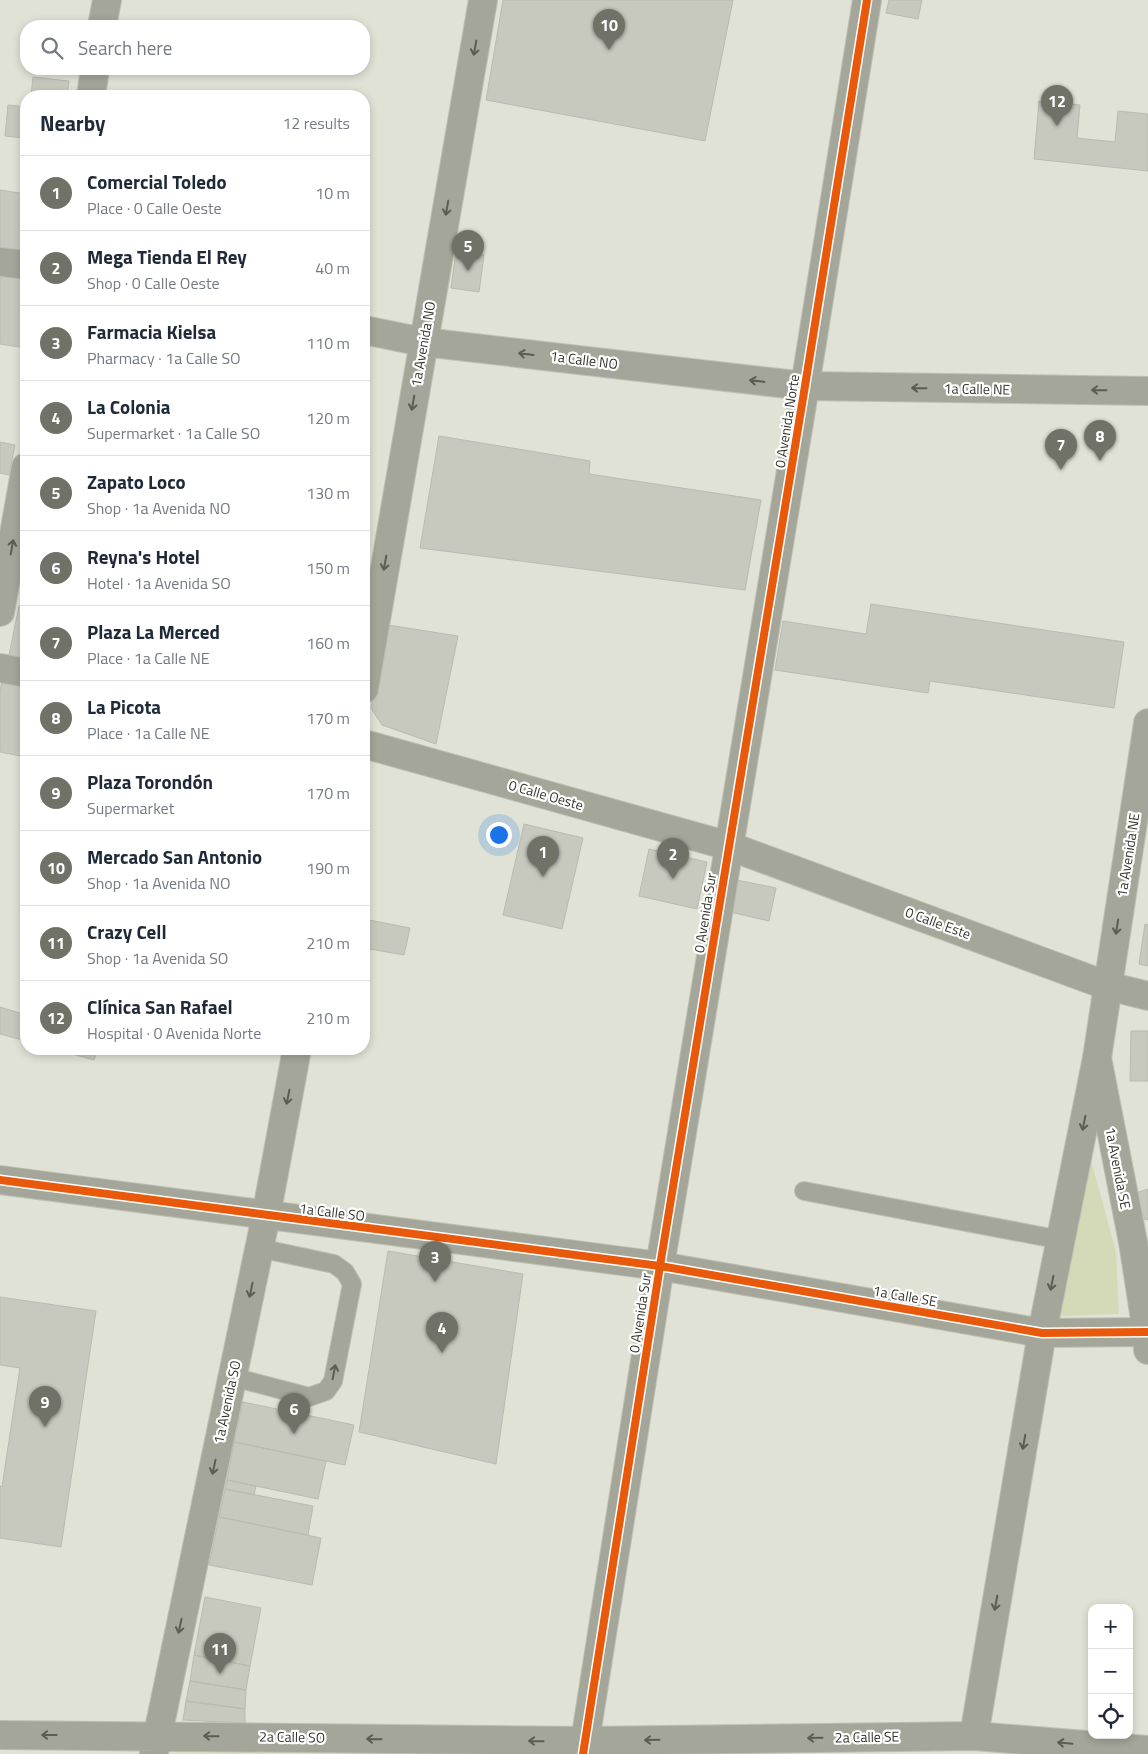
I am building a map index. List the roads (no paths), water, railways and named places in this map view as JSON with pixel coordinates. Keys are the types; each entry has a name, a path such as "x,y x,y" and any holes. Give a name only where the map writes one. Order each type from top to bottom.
{"street":[{"path":"103,20 107,0"},
{"name":"1a Avenida NO","path":"370,654 483,0"},
{"name":"0 Avenida Norte","path":"729,846 806,386 867,0"},
{"path":"92,90 94,75"},
{"path":"0,262 20,264"},
{"name":"1a Calle NO","path":"370,331 423,342 806,386"},
{"name":"1a Calle NE","path":"806,386 1148,391"},
{"path":"0,612 20,500"},
{"path":"0,668 20,672"},
{"name":"1a Avenida NE","path":"1108,986 1148,723"},
{"name":"0 Calle Oeste","path":"370,746 729,846"},
{"name":"0 Calle Este","path":"729,846 1108,986 1148,996"},
{"name":"0 Avenida Sur","path":"584,1748 729,846"},
{"name":"1a Avenida SE","path":"1108,986 1096,1058 1133,1242 1148,1341"},
{"name":"1a Avenida SO","path":"156,1745 266,1216 296,1055"},
{"path":"974,1736 1042,1333 1096,1058"},
{"name":"1a Calle SO","path":"0,1180 660,1266"},
{"name":"1a Calle SE","path":"660,1266 1042,1333 1148,1341"},
{"name":"2a Calle SO","path":"0,1735 156,1745 584,1748"},
{"name":"2a Calle SE","path":"584,1748 974,1736 1148,1750"}],"lane":[{"path":"804,1191 1061,1240"},
{"path":"233,1377 309,1397 326,1391 332,1381 352,1284 345,1272 334,1264 259,1248"}],"place":[{"name":"Mercado San Antonio","path":"609,50"},
{"name":"Clínica San Rafael","path":"1057,126"},
{"name":"Zapato Loco","path":"468,271"},
{"name":"La Picota","path":"1100,461"},
{"name":"Plaza La Merced","path":"1061,470"},
{"name":"Comercial Toledo","path":"543,877"},
{"name":"Mega Tienda El Rey","path":"673,879"},
{"name":"Farmacia Kielsa","path":"435,1282"},
{"name":"La Colonia","path":"442,1353"},
{"name":"Plaza Torondón","path":"45,1427"},
{"name":"Reyna's Hotel","path":"294,1434"},
{"name":"Crazy Cell","path":"220,1674"}]}
